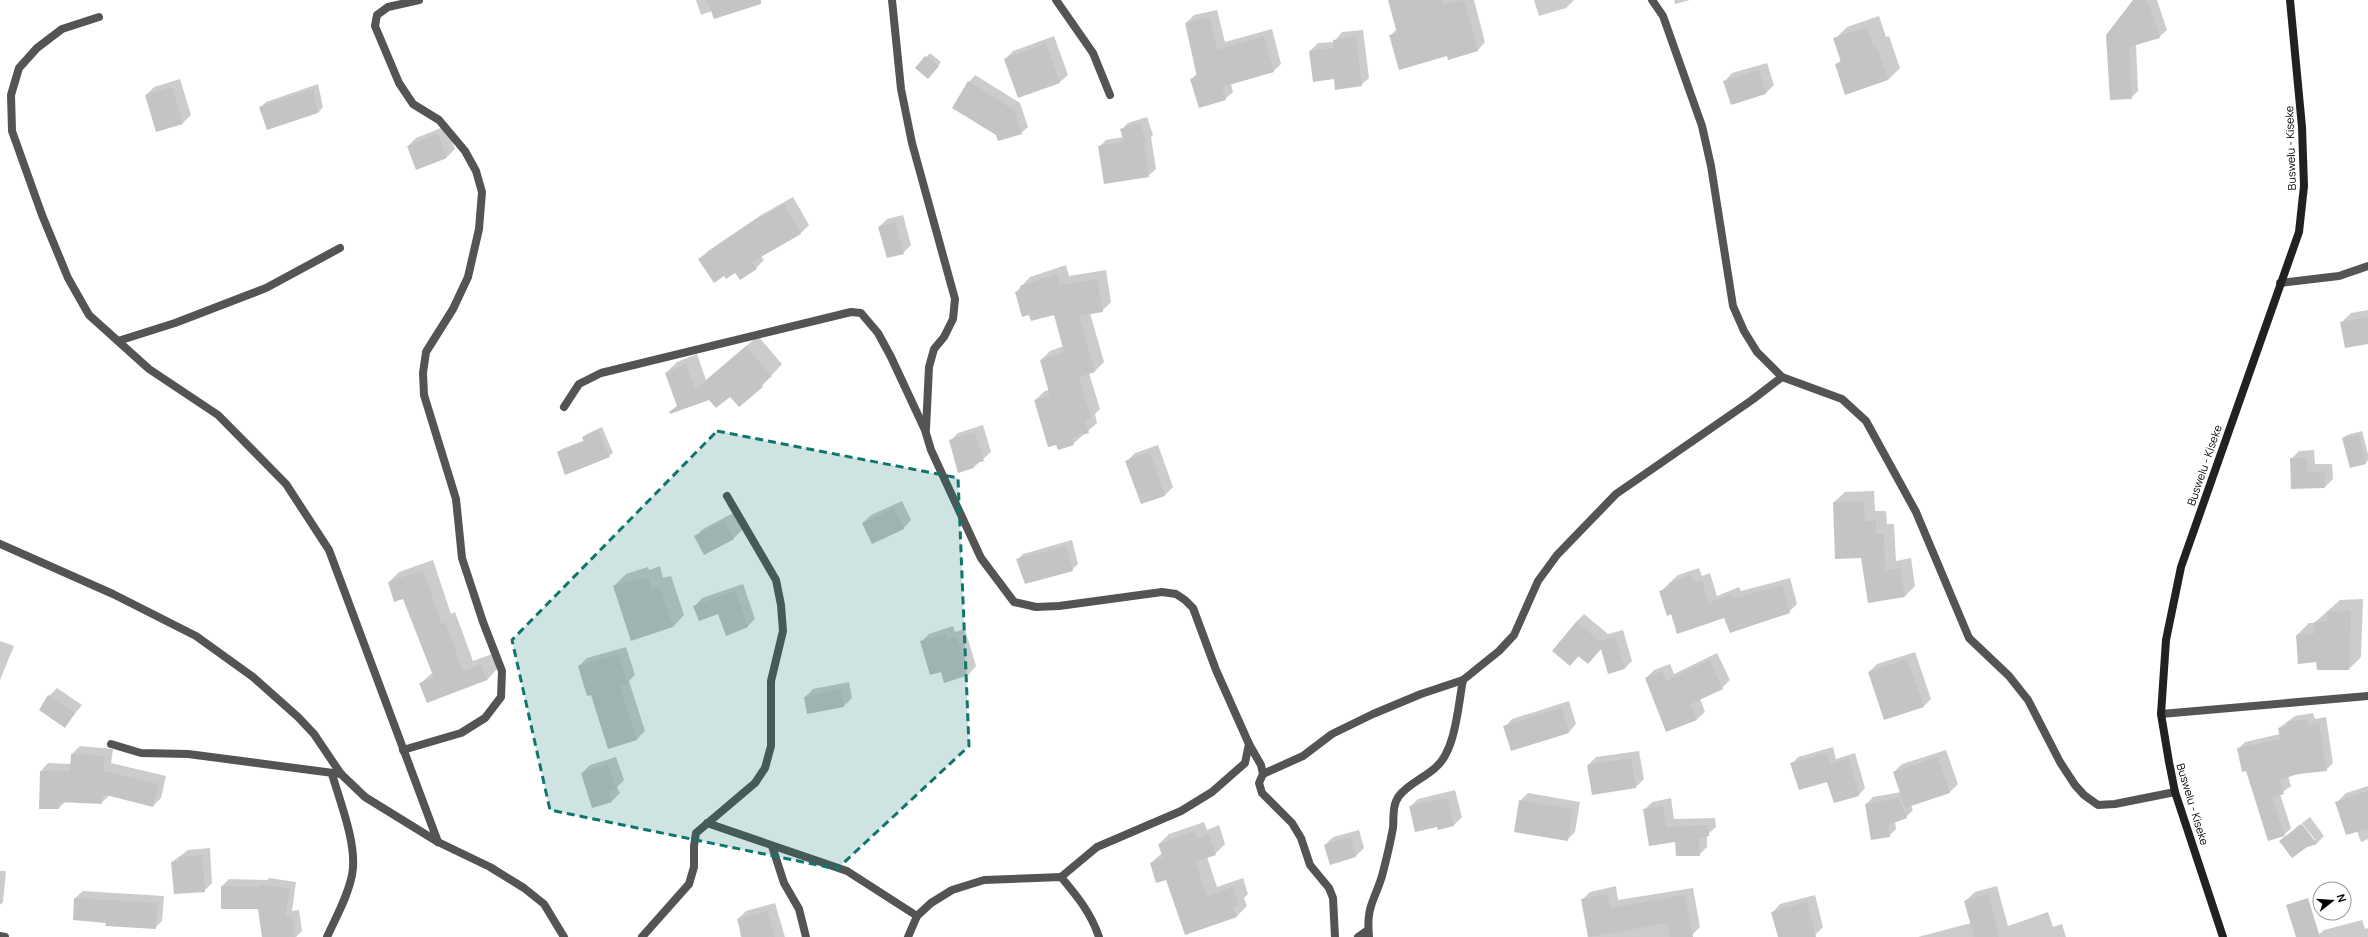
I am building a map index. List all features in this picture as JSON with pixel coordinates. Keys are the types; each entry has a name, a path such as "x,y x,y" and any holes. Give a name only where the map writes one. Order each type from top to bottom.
{"main road":[{"name":"Buswelu - Kiseke","path":"2223,937 2175,792 2161,714 2166,640 2181,567 2298,232 2304,186 2302,127 2290,0"}],"street":[{"path":"403,750 461,733 485,718 501,697 502,671 483,622 462,558 456,499 424,395 423,373 426,352 453,309 468,277 479,229 482,192 476,171 465,151 439,120 413,104 409,98 399,82 375,26 378,15 388,7 420,0"},
{"path":"892,0 900,90 912,143 956,299 953,319 944,337 934,349 929,367 926,430 930,450 981,558 1014,602 1036,607 1088,603 1162,592 1181,597 1193,608 1216,670 1249,744 1261,765 1263,774 1260,783 1262,793 1292,823 1301,838 1310,865 1329,888 1333,898 1335,937"},
{"path":"1056,0 1093,53 1110,95"},
{"path":"1652,0 1663,16 1702,126 1711,166 1733,306 1744,331 1757,352 1782,377 1842,400 1866,421 1916,512 1969,638 2009,676 2028,700 2060,762 2080,790 2098,805 2115,804 2175,792"},
{"path":"99,17 62,29 37,48 19,68 11,95 12,131 42,215 68,278 89,315 149,368 218,415 286,484 329,550 438,842"},
{"path":"118,341 175,323 266,288 340,248"},
{"path":"2280,283 2338,276 2368,266"},
{"path":"564,407 579,384 601,373 851,312 861,313 878,333 926,430"},
{"path":"1263,774 1303,756 1332,734 1373,714 1421,694 1463,680 1499,651 1514,635 1538,581 1557,555 1616,494 1752,400 1782,377"},
{"path":"642,937 689,884 694,867 694,846 696,833 755,783 765,768 771,746 771,681 783,632 781,605 776,580 727,496"},
{"path":"0,544 106,591 196,636 253,677 298,717 314,734 341,774 365,797 438,842 490,867 524,888 544,904 564,937"},
{"path":"1358,937 1368,933 1368,916 1372,897 1382,877 1393,828 1395,804 1399,796 1436,767 1446,754 1453,734 1463,680"},
{"path":"2161,714 2368,696"},
{"path":"111,744 141,754 188,754 341,774"},
{"path":"908,937 916,916 931,903 952,890 984,880 1061,878 1097,847 1181,811 1212,792 1245,763 1249,744"},
{"path":"327,937 352,874 353,852 349,832 332,774"},
{"path":"707,823 847,871 916,916"},
{"path":"772,846 784,883 799,909 806,937"},
{"path":"1061,878 1082,902 1094,921 1100,937"},
{"path":"0,936 5,937"}],"highlighted area":[{"path":"717,431 958,478 969,746 837,869 550,810 512,640"}],"building":[{"path":"707,0 761,0 761,4 714,19"},
{"path":"1388,0 1442,0 1444,4 1464,0 1478,51 1448,60 1447,56 1399,70 1389,35 1397,33"},
{"path":"2133,0 2144,0 2149,4 2160,38 2129,47 2132,99 2110,100 2106,35"},
{"path":"1210,17 1217,50 1264,36 1274,72 1222,87 1226,100 1199,108 1190,79 1197,77 1185,23"},
{"path":"1867,27 1874,48 1877,47 1888,80 1845,95 1835,64 1841,62 1833,38"},
{"path":"1356,37 1362,86 1335,90 1334,79 1313,82 1309,51 1334,48 1333,40"},
{"path":"1046,43 1060,83 1018,98 1004,59"},
{"path":"925,56 939,66 928,79 915,68"},
{"path":"1759,70 1766,94 1731,105 1723,81"},
{"path":"968,81 1014,110 1022,134 998,141 996,135 952,108"},
{"path":"172,87 183,124 156,132 145,95"},
{"path":"313,89 318,113 267,130 259,107"},
{"path":"1140,123 1146,143 1144,144 1149,177 1104,184 1098,146 1124,142 1120,129"},
{"path":"438,134 447,158 416,170 407,146"},
{"path":"784,204 801,234 752,262 757,269 740,280 735,273 726,279 724,276 714,283 698,259 752,222"},
{"path":"895,222 904,254 887,258 878,227"},
{"path":"1057,274 1060,285 1097,279 1103,312 1079,316 1095,372 1079,377 1091,419 1085,421 1089,433 1072,438 1074,445 1058,450 1056,445 1048,447 1034,400 1050,396 1040,360 1064,352 1054,315 1031,321 1029,315 1022,317 1015,292 1021,290 1020,286"},
{"path":"2368,317 2368,344 2345,348 2340,322"},
{"path":"746,346 772,376 761,385 763,387 739,407 730,397 716,408 709,400 670,414 669,412 677,406 665,373 686,364 695,390"},
{"path":"598,430 610,457 565,475 557,452 584,442 582,437"},
{"path":"975,432 984,461 973,464 974,468 958,473 949,440"},
{"path":"2359,434 2366,464 2350,468 2342,438"},
{"path":"1150,452 1165,496 1141,504 1125,461"},
{"path":"2290,458 2307,458 2307,472 2325,471 2325,488 2291,489"},
{"path":"1864,501 1865,521 1876,521 1876,534 1884,534 1885,571 1900,568 1905,597 1868,603 1861,558 1835,559 1833,502"},
{"path":"894,508 904,529 872,544 862,523"},
{"path":"724,520 734,539 704,555 694,536"},
{"path":"1066,546 1073,571 1025,584 1016,559"},
{"path":"423,570 441,624 445,622 463,671 481,664 487,680 427,703 419,683 434,678 403,599 394,602 388,582"},
{"path":"1691,575 1694,583 1702,581 1709,603 1731,594 1733,599 1782,585 1790,613 1730,633 1724,618 1677,634 1671,614 1667,616 1659,591 1670,588 1669,583"},
{"path":"648,578 652,589 659,587 673,627 631,641 613,586 636,579 637,581"},
{"path":"735,591 748,627 726,636 718,614 699,621 693,606"},
{"path":"2351,611 2349,670 2317,670 2316,662 2298,664 2296,635 2314,634 2314,622 2328,621 2327,612"},
{"path":"1576,622 1600,641 1615,637 1625,669 1608,674 1601,649 1588,664 1578,656 1570,666 1552,651"},
{"path":"945,634 947,639 957,637 969,675 944,683 941,672 930,675 920,641"},
{"path":"618,654 628,684 620,686 637,740 608,749 591,695 587,696 578,666"},
{"path":"1907,659 1924,707 1884,720 1868,672"},
{"path":"1709,660 1723,689 1691,704 1697,720 1666,732 1645,678 1662,671 1666,681"},
{"path":"841,689 844,707 807,714 804,697"},
{"path":"48,695 75,713 65,728 39,710"},
{"path":"1562,708 1569,733 1511,751 1503,726"},
{"path":"2307,719 2308,726 2319,724 2327,771 2297,774 2280,780 2284,794 2272,798 2285,836 2268,841 2246,771 2242,772 2237,748 2280,739 2278,728 2288,726 2287,722"},
{"path":"1827,753 1830,764 1849,758 1859,796 1834,803 1827,782 1799,790 1790,763"},
{"path":"71,754 105,756 104,771 158,784 153,807 102,794 102,804 59,802 59,809 39,809 40,771 70,771"},
{"path":"1938,757 1950,793 1905,808 1893,772"},
{"path":"1631,758 1636,788 1592,795 1587,765"},
{"path":"608,764 616,789 609,792 612,802 592,808 581,773"},
{"path":"2368,791 2368,829 2346,835 2335,802"},
{"path":"1448,798 1454,826 1438,830 1437,827 1415,832 1409,806"},
{"path":"1899,798 1907,818 1888,825 1890,837 1871,840 1865,804"},
{"path":"1519,800 1573,809 1568,841 1514,832"},
{"path":"1663,806 1666,827 1708,825 1709,836 1699,838 1700,856 1676,856 1675,842 1649,846 1643,809"},
{"path":"2302,824 2317,844 2307,847 2292,858 2279,841"},
{"path":"1194,831 1197,839 1209,835 1216,855 1195,862 1207,896 1233,887 1238,905 1233,907 1237,917 1185,935 1166,880 1156,883 1150,863 1163,858 1158,844"},
{"path":"1351,837 1356,857 1330,865 1324,845"},
{"path":"202,855 205,892 174,894 171,862 179,861 179,857"},
{"path":"261,884 290,889 285,917 292,916 295,937 262,937 258,909 221,909 221,886 261,887"},
{"path":"1608,894 1610,908 1685,895 1693,937 1670,937 1667,923 1588,937 1581,899"},
{"path":"1988,894 1999,937 1974,937 1964,901"},
{"path":"74,898 157,903 156,929 105,926 106,923 73,920"},
{"path":"2308,898 2312,911 2312,921 2315,921 2320,937 2296,937 2286,905"},
{"path":"1807,902 1816,937 1778,937 1771,912"},
{"path":"767,911 775,937 742,937 737,919"}]}
